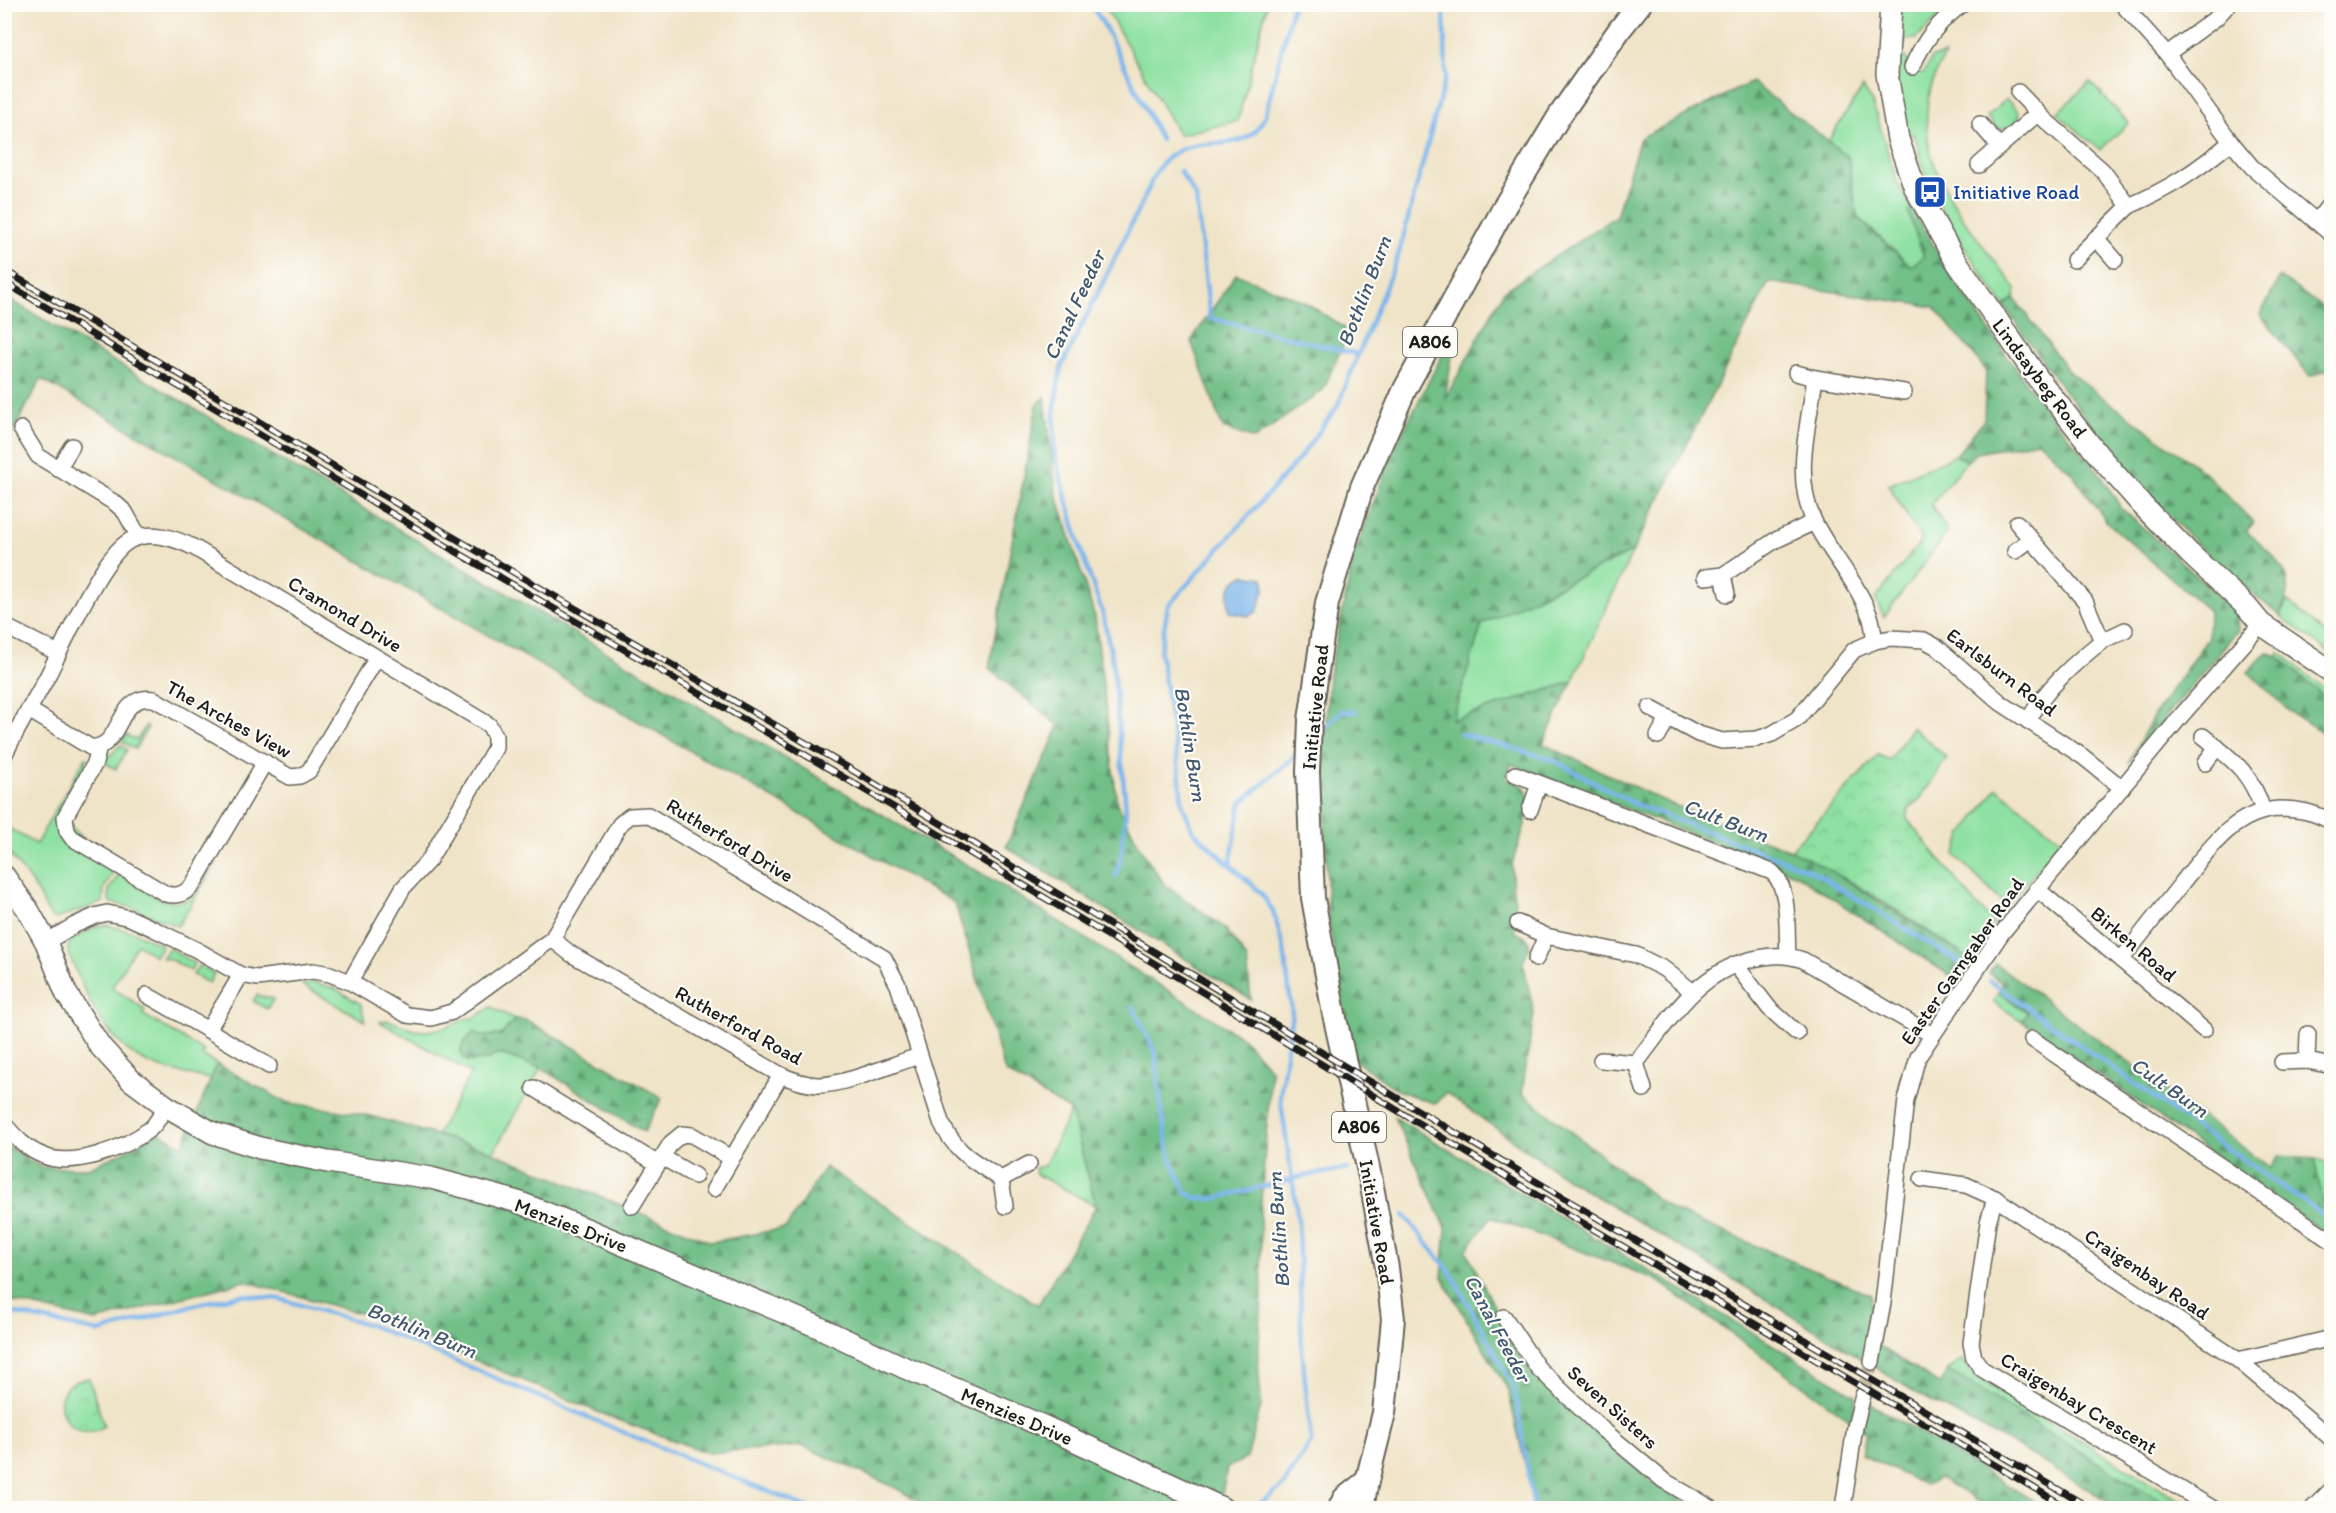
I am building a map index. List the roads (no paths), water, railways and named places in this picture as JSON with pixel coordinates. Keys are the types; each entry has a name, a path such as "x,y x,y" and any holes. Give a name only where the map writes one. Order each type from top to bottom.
{"main road":[{"name":"Initiative Road","path":"1374,1509 1367,1481 1384,1413 1393,1319 1387,1268 1371,1181 1334,1014 1313,898 1308,772 1310,720 1327,603 1362,487 1405,388 1506,204 1542,145 1620,29 1640,4"},
{"path":"1340,1509 1344,1499 1367,1481"},
{"name":"A806","path":"1362,1509 1367,1481"}],"street":[{"name":"Lindsaybeg Road","path":"1891,4 1887,74 1898,139 1915,188 1949,249 2039,380 2099,456 2143,506 2246,606 2261,624 2280,634 2331,672"},
{"path":"1912,67 1933,30 1963,4"},
{"path":"2122,4 2167,54 2252,167 2331,235"},
{"path":"2167,54 2216,18 2229,4"},
{"path":"2018,92 2103,171 2129,206"},
{"path":"1979,165 2038,113"},
{"path":"1980,124 1999,146"},
{"path":"2074,260 2129,206 2191,175 2231,142"},
{"path":"2317,221 2331,201"},
{"path":"2096,238 2115,261"},
{"path":"1796,373 1904,392"},
{"path":"1815,378 1803,462 1803,481 1814,522 1857,587 1870,616 1875,641"},
{"path":"4,756 71,627 111,559 119,548 139,537 133,524 115,503 38,456 21,429"},
{"path":"58,469 72,446"},
{"path":"1705,577 1723,575 1774,541 1814,522"},
{"path":"2017,523 2085,601 2102,641"},
{"name":"Cramond Drive","path":"139,537 150,535 164,537 195,548 489,725 493,730 495,748 429,860 403,888 350,982"},
{"path":"2015,551 2031,539"},
{"path":"1723,575 1727,594"},
{"name":"Easter Garngaber Road","path":"1872,1362 1883,1303 1905,1100 1914,1067 1932,1035 2001,934 2188,708 2261,624"},
{"path":"4,626 58,653"},
{"path":"2028,721 2037,704 2061,677 2102,641 2125,630"},
{"name":"Earlsburn Road","path":"1650,708 1698,734 1722,741 1757,739 1772,734 1797,719 1854,650 1875,641 1891,638 1924,640 1937,647 2001,703 2082,756 2122,788"},
{"name":"The Arches View","path":"99,747 106,743 130,705 138,699 154,699 290,777 300,776 309,771 376,659"},
{"path":"29,710 90,747 99,747 95,763 65,817 66,831 72,838 173,896 180,895 192,886 265,762"},
{"path":"1658,736 1668,718"},
{"path":"2204,736 2248,776 2263,810"},
{"path":"2205,763 2217,747"},
{"path":"1515,774 1772,872 1778,877 1784,890 1788,955"},
{"path":"1530,810 1539,784"},
{"path":"2121,960 2216,841 2248,817 2263,810 2291,809 2309,811 2331,822"},
{"name":"Rutherford Drive","path":"46,942 75,925 107,913 130,918 197,950 240,975 274,978 313,971 330,974 350,982 407,1015 431,1018 452,1012 460,1007 552,939 620,824 630,816 648,815 884,958 898,985 940,1122 960,1152 1001,1179"},
{"name":"Menzies Drive","path":"4,876 28,909 46,942 66,993 100,1046 131,1080 166,1106 213,1132 260,1148 328,1162 431,1178 537,1210 808,1322 903,1367 1043,1426 1220,1508"},
{"name":"Birken Road","path":"2037,889 2204,1030"},
{"path":"1518,923 1546,936 1636,955 1664,969 1693,992"},
{"path":"1536,959 1546,936"},
{"name":"Rutherford Road","path":"552,939 572,954 781,1075 799,1082 817,1085 833,1083 920,1056"},
{"path":"1636,1063 1693,992 1715,975 1735,964 1772,955 1788,955 1803,960 1932,1035"},
{"path":"1735,964 1769,1008 1797,1033"},
{"path":"208,1030 240,975"},
{"path":"147,995 269,1066"},
{"path":"2307,1061 2308,1034"},
{"path":"2032,1039 2331,1241"},
{"path":"1601,1060 1636,1063"},
{"path":"2282,1062 2307,1061 2331,1066"},
{"path":"1636,1063 1644,1089"},
{"path":"714,1189 781,1075"},
{"path":"534,1088 660,1160 695,1176"},
{"path":"4,1124 21,1144 44,1156 56,1159 94,1156 126,1145 151,1128 166,1106"},
{"path":"632,1206 660,1160 676,1137 682,1134 692,1135 731,1158"},
{"path":"1005,1206 1001,1179 1029,1164"},
{"name":"Craigenbay Road","path":"1922,1179 1966,1185 1995,1198 2238,1360 2331,1438"},
{"name":"Craigenbay Crescent","path":"1995,1198 1988,1222 1971,1343 1974,1358 1982,1369 2212,1509"},
{"name":"Seven Sisters","path":"1504,1317 1538,1368 1602,1429 1664,1480 1712,1509"},
{"path":"2238,1360 2331,1338"},
{"path":"1843,1509 1855,1427 1863,1395"},
{"path":"2313,1509 2331,1489"}],"water":[{"path":"1244,575 1263,578 1265,587 1257,612 1248,616 1230,612 1228,601 1231,586"}],"waterway":[{"path":"1091,4 1105,27 1161,140"},
{"name":"Canal Feeder","path":"1116,876 1121,856 1126,810 1113,664 1103,614 1081,551 1055,456 1054,412 1061,368 1159,168 1172,155 1186,148 1233,142 1247,137 1258,128 1268,105 1293,4"},
{"name":"Bothlin Burn","path":"1254,1508 1283,1486 1311,1442 1302,1350 1298,1219 1280,1096 1292,1013 1284,949 1273,911 1261,893 1193,831 1182,803 1160,651 1168,606 1298,460 1337,407 1398,256 1446,75 1444,13 1440,4"},
{"path":"1180,171 1196,197 1210,318 1357,354"},
{"name":"Cult Burn","path":"1318,735 1341,711 1356,712"},
{"name":"Cult Burn","path":"1461,734 1551,759 1635,804 1812,871 1966,966"},
{"name":"Cult Burn","path":"1230,865 1241,803 1301,751"},
{"name":"Cult Burn","path":"1990,981 2332,1221"},
{"name":"Canal Feeder","path":"1133,1007 1156,1054 1161,1109 1170,1157 1186,1192 1196,1198 1213,1199 1309,1175 1347,1169"},
{"name":"Canal Feeder","path":"1404,1215 1451,1273 1514,1387 1534,1508"},
{"name":"Bothlin Burn","path":"4,1311 99,1332 198,1304 243,1295 280,1299 370,1325 809,1508"}],"tunnel":[{"path":"1863,1395 1872,1362"}],"railway":[{"path":"4,270 448,534 842,764 1572,1203 2090,1508"},
{"path":"4,282 443,544 838,774 1566,1213 2068,1508"}],"place":[{"name":"Initiative Road","path":"1930,192"}]}
